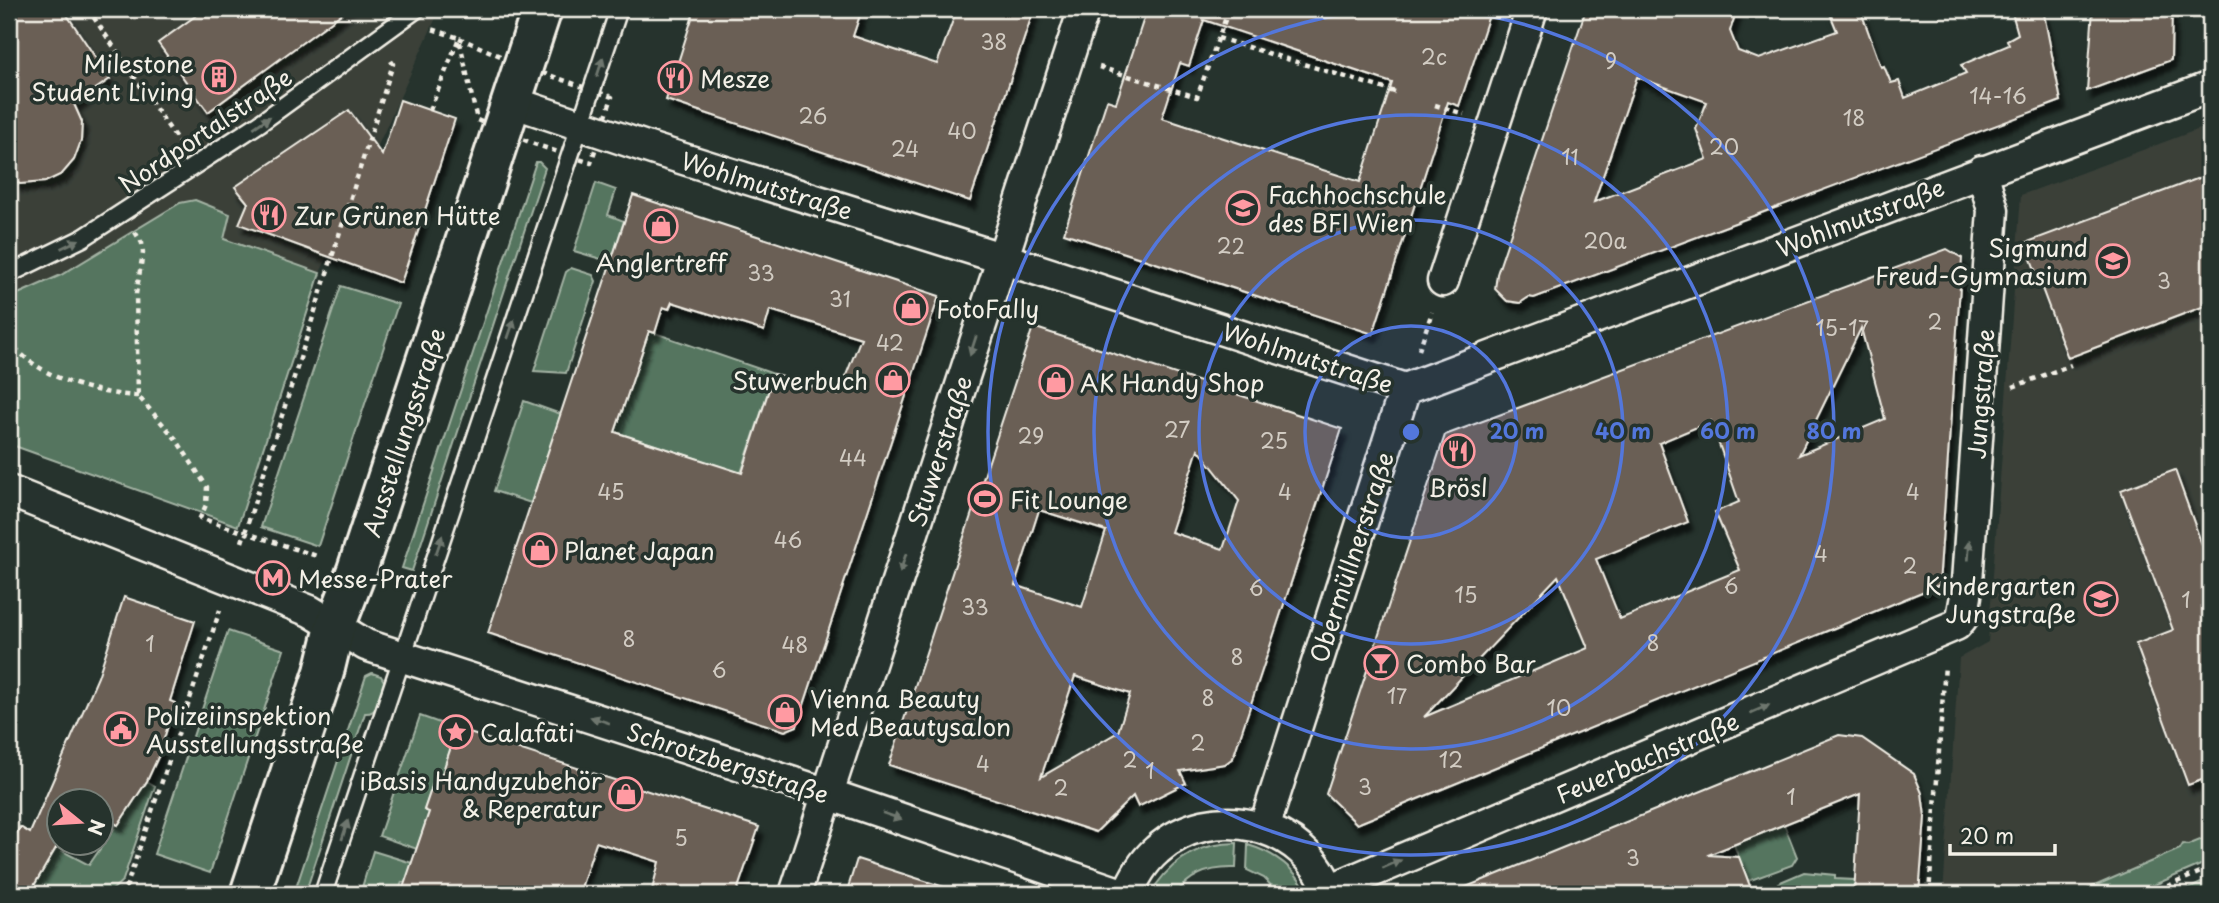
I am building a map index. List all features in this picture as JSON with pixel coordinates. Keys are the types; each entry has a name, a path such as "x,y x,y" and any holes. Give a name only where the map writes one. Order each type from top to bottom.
{"main road":[{"name":"Ausstellungsstraße","path":"250,894 324,672 335,627 357,570 542,9"}],"street":[{"name":"Stuwerstraße","path":"795,894 1084,9"},
{"path":"1443,281 1532,9"},
{"name":"Wohlmutstraße","path":"512,102 1405,388 2210,87"},
{"name":"Jungstraße","path":"1954,624 1966,596 1993,210 1982,171"},
{"name":"Obermüllnerstraße","path":"1264,828 1405,388"},
{"name":"Schrotzbergstraße","path":"9,491 310,611 366,645 828,794 1125,894"},
{"name":"Feuerbachstraße","path":"1329,892 1954,624"},
{"path":"1125,894 1136,874 1158,848 1188,830 1223,822 1244,823 1281,836 1300,849 1320,873 1329,892"}],"lane":[{"path":"323,894 619,9"},
{"name":"Nordportalstraße","path":"9,274 83,238 194,166 260,123 415,10"}],"path":[{"path":"88,9 194,166"},
{"path":"1068,57 1197,97 1229,9"},
{"path":"415,10 418,25 459,38 430,110"},
{"path":"1218,38 1395,92"},
{"path":"242,542 393,64 385,49"},
{"path":"123,212 142,243 144,253 136,295 138,396 176,439 206,487 206,505 200,518 320,557"},
{"path":"1405,388 1443,281"},
{"path":"9,340 18,354 44,371 109,394 138,396"},
{"path":"2003,390 2071,365"},
{"path":"117,894 127,885 221,607"},
{"path":"1929,894 1954,624"},
{"path":"2149,894 2160,892 2210,868"}],"shaded area":[{"path":"9,9 440,9 320,273 223,239 87,260 9,298"},
{"name":"Kindergarten Jungstraße","path":"2210,125 2210,836 2188,846 2183,844 2180,849 2076,894 1943,894 1959,658 1988,642 2021,195"}],"green space":[{"path":"536,162 545,168 412,571 402,568"},
{"path":"596,183 616,190 608,215 624,221 611,262 574,251"},
{"path":"195,200 230,214 224,239 320,273 238,526 9,444 9,298 61,275 180,203"},
{"path":"571,268 593,275 596,281 566,373 534,371 566,272"},
{"path":"341,286 398,304 318,546 261,527"},
{"path":"649,331 774,374 741,473 615,432"},
{"path":"524,401 561,414 531,503 494,491"},
{"path":"228,631 284,650 210,873 154,854"},
{"path":"372,673 381,676 385,683 381,698 374,710 365,713 305,894 294,894 366,676"},
{"path":"420,716 457,729 442,774 437,772 424,810 429,812 417,849 379,836"},
{"path":"147,781 155,786 123,880 108,894 29,894 49,858 76,858 89,865 94,858 116,858 116,826"},
{"path":"1784,824 1797,857 1792,865 1748,881 1734,845"},
{"path":"2210,836 2210,861 2133,894 2076,894 2180,849 2183,844 2188,845"},
{"path":"1237,843 1236,868 1218,869 1195,876 1176,894 1165,894 1156,885 1173,866 1192,853 1213,845"},
{"path":"1248,845 1267,852 1284,863 1297,876 1308,894 1279,894 1264,878 1247,870"},
{"path":"373,851 412,863 406,883 402,882 398,894 360,894"},
{"path":"1804,872 1835,875 1835,879 1855,880 1854,894 1783,894 1778,883"},
{"path":"2205,881 2207,885 2210,884 2210,894 2178,894"}],"building":[{"path":"9,9 63,9 110,79 74,104 82,122 81,141 74,160 62,174 45,182 20,184 9,179"},
{"name":"Milestone Student Living","path":"205,9 348,9 208,112 158,43"},
{"path":"695,9 862,9 853,36 937,64 957,9 1034,9 970,201 666,100"},
{"name":"Fachhochschule des BFI Wien","path":"1147,9 1491,9 1459,106 1448,102 1373,334 1064,233 1107,100 1116,103","holes":["1204,20 1392,83 1360,182 1162,118 1180,63 1189,66"]},
{"path":"1586,9 1737,9 1730,31 1738,51 1759,59 1837,31 1828,9 1860,9 1881,67 1884,66 1891,83 1899,81 1905,98 1966,73 1961,65 2009,45 2007,40 2018,34 2011,9 2043,9 2061,101 1534,298 1529,297 1520,303 1507,301 1495,289 1497,274","holes":["1637,77 1707,102 1696,129 1707,159 1594,202"]},
{"path":"2093,9 2172,9 2171,60 2087,91"},
{"path":"400,100 455,119 401,283 239,224 248,203 235,187 349,110 382,155"},
{"path":"2210,174 2210,304 2068,358 2025,243"},
{"path":"633,195 939,296 797,726 785,731 488,633","holes":["672,302 764,331 770,310 861,338 838,395 774,374 742,473 615,432 649,331 655,333 663,307 669,309"]},
{"path":"1947,249 1962,258 1939,585 1357,824 1326,794 1445,435","holes":["1861,328 1885,419 1799,455","1711,421 1739,502 1715,512 1740,570 1620,619 1596,559 1688,522 1659,443","1558,576 1588,648 1424,717"]},
{"path":"1033,327 1342,429 1233,758 1225,764 1180,771 1186,783 1138,807 1133,796 1096,832 889,765","holes":["1198,449 1239,501 1223,549 1171,532","1039,510 1106,531 1082,607 1015,585","1075,676 1130,694 1118,732 1041,777"]},
{"path":"2175,470 2210,567 2210,777 2188,785 2136,644 2173,630 2121,490"},
{"name":"Polizeiinspektion Ausstellungsstraße","path":"124,597 195,621 170,701 175,703 159,755 147,781 118,825 116,788 50,788 98,677"},
{"path":"457,729 759,827 736,894 651,894 659,862 596,842 579,894 401,894 429,812 424,810 437,772 442,774"},
{"path":"1839,735 1862,738 1914,774 1922,793 1925,817 1919,894 1854,894 1860,794 1708,855 1739,857 1753,894 1449,894"},
{"name":"Polizeiinspektion Ausstellungsstraße","path":"46,796 46,858 50,858 29,894 9,894 9,848 20,827 30,833"},
{"path":"857,859 947,888 946,894 846,894"}],"place":[{"name":"Milestone Student Living","path":"219,77"},
{"name":"Mesze","path":"675,78"},
{"name":"Fachhochschule des BFI Wien","path":"1243,208"},
{"name":"Zur Grünen Hütte","path":"269,215"},
{"name":"Anglertreff","path":"661,226"},
{"name":"Sigmund Freud-Gymnasium","path":"2113,261"},
{"name":"FotoFally","path":"911,308"},
{"name":"Stuwerbuch","path":"893,380"},
{"name":"AK Handy Shop","path":"1056,382"},
{"name":"Brösl","path":"1458,451"},
{"name":"Fit Lounge","path":"985,499"},
{"name":"Planet Japan","path":"540,550"},
{"name":"Messe-Prater","path":"273,578"},
{"name":"Kindergarten Jungstraße","path":"2101,599"},
{"name":"Combo Bar","path":"1381,663"},
{"name":"Vienna Beauty Med Beautysalon","path":"785,712"},
{"name":"Polizeiinspektion Ausstellungsstraße","path":"121,729"},
{"name":"Calafati","path":"456,732"},
{"name":"iBasis Handyzubehör & Reperatur","path":"626,794"}]}
